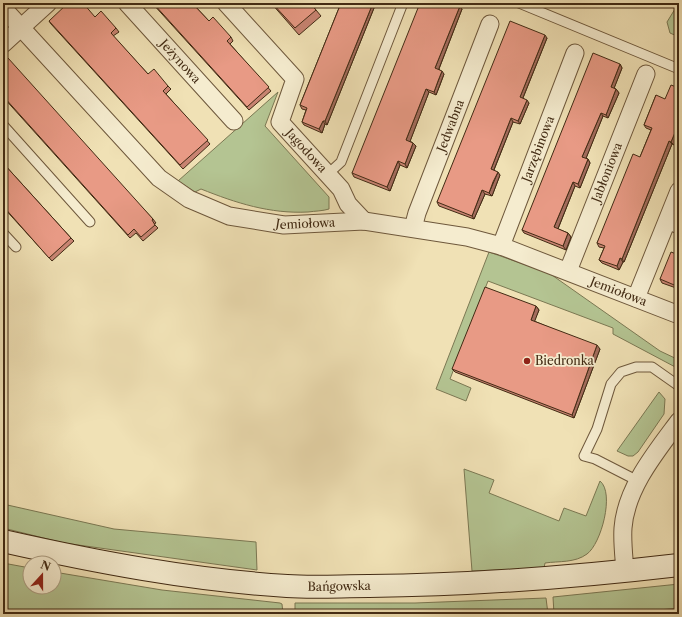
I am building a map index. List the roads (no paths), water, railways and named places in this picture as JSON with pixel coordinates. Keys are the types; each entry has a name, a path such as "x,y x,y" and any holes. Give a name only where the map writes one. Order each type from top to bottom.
{"street":[{"path":"3,44 48,3"},
{"name":"Jeżynowa","path":"126,3 234,121"},
{"name":"Jagodowa","path":"226,3 295,79 280,122 341,189 348,204 364,221"},
{"name":"Jemiołowa","path":"3,8 158,178 189,199 229,216 284,225 364,221 467,237 501,246 679,315"},
{"name":"Jedwabna","path":"413,228 417,213 490,24"},
{"name":"Jarzębinowa","path":"501,246 575,53"},
{"name":"Jabłoniowa","path":"568,271 646,74"},
{"path":"636,298 672,226 679,191"},
{"path":"625,571 622,529 627,507 638,481 654,454 679,421"},
{"name":"Bańgowska","path":"3,541 113,564 191,576 287,586 440,586 586,576 679,565"}],"lane":[{"path":"328,174 341,162 404,3"},
{"path":"519,3 679,69"},
{"path":"3,126 90,222"},
{"path":"3,233 16,247"},
{"path":"638,481 595,459 584,456 597,429 611,384 621,372 636,367 652,367 679,386"}],"place":[{"name":"Biedronka","path":"527,361"}]}
